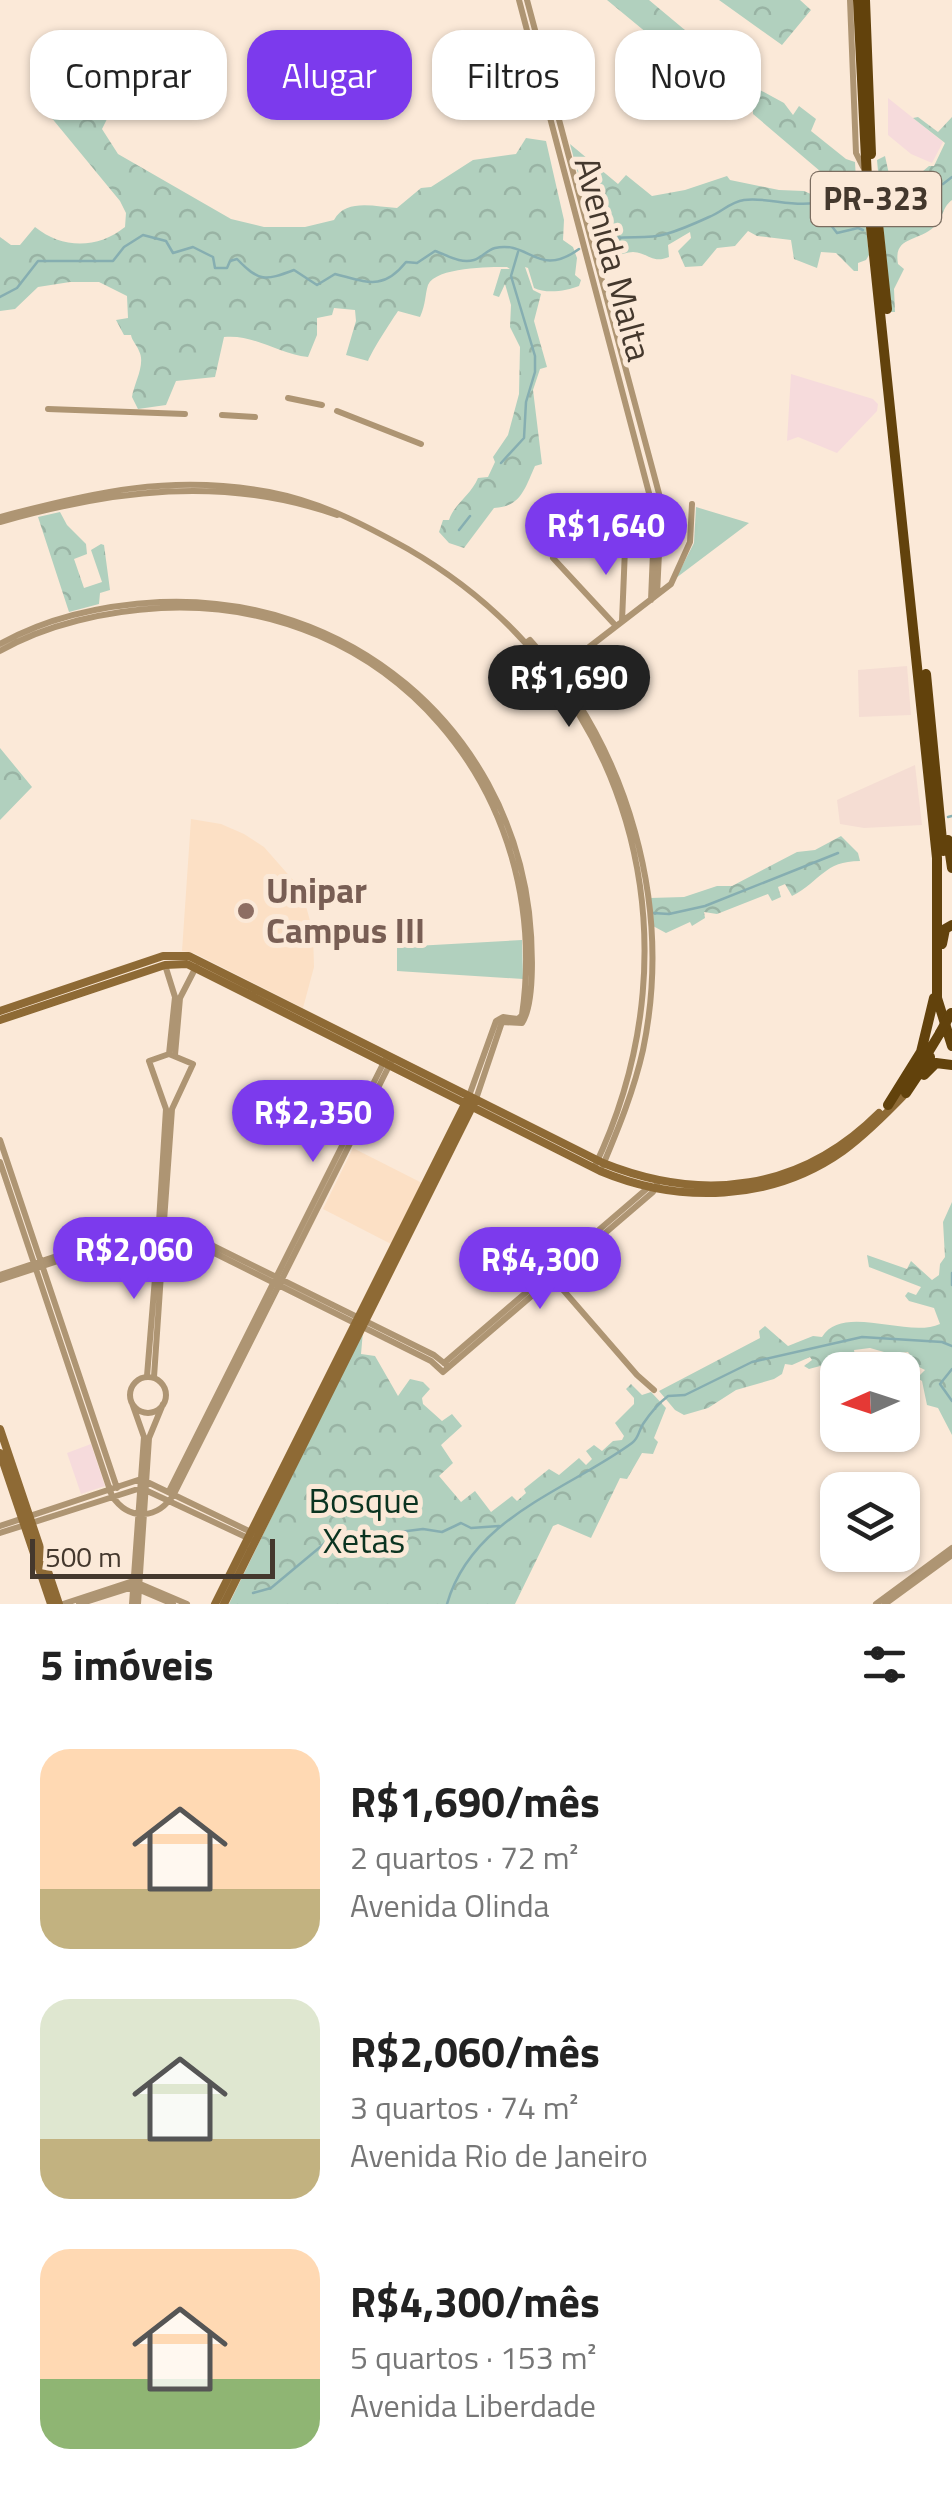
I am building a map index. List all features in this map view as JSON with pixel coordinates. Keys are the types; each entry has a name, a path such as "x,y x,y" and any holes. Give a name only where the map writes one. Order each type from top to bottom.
{"highway":[{"name":"PR-323","path":"865,0 884,315"},
{"name":"PR-323","path":"854,9 868,198 884,315"},
{"path":"854,9 862,18 867,68"},
{"path":"884,315 940,803 944,1004 944,1034 888,1104 924,1044 932,1015 937,858 889,394 873,321 884,315"},
{"path":"940,803 952,868"},
{"path":"947,835 952,850"},
{"path":"942,950 943,933 952,926"},
{"path":"936,977 940,1012 952,1046"},
{"path":"906,1093 952,1015"},
{"path":"906,1093 936,1063 952,1064"}],"main road":[{"path":"180,959 388,1060"},
{"path":"0,1020 164,960 180,959 236,979 469,1105 599,1166 654,1185 732,1189 802,1169 870,1125 906,1093"},
{"path":"0,1011 142,968"},
{"path":"870,1125 888,1104"},
{"path":"215,1604 253,1537 469,1105"},
{"path":"0,1430 23,1518 51,1597 61,1604"},
{"path":"224,1604 253,1537"}],"street":[{"name":"Avenida Malta","path":"519,0 656,531"},
{"name":"Avenida Malta","path":"527,0 660,501 656,531"},
{"path":"854,9 856,156 863,166 868,198"},
{"path":"288,398 322,405"},
{"path":"48,409 184,414"},
{"path":"337,411 420,444"},
{"path":"222,415 255,416"},
{"path":"0,520 81,495 148,489 246,491 323,508 368,528 444,571 558,671 594,729 628,808 646,885 652,936 650,1001 643,1049 626,1108 599,1166"},
{"path":"558,671 671,584 690,542 692,504"},
{"path":"588,509 626,525 619,624"},
{"path":"564,510 626,536"},
{"path":"654,597 656,553 646,541 656,531 668,536 669,544 656,553"},
{"path":"554,558 619,624"},
{"path":"0,648 43,624 122,605 184,602 248,610 334,636 380,664 448,724 492,788 516,845 527,896 530,980 522,1020 504,1017 499,1021 469,1105"},
{"path":"528,642 577,708 611,777 629,834 644,918 646,974 636,1048 626,1091 599,1166"},
{"path":"164,960 178,997"},
{"path":"172,1055 178,997 196,968"},
{"path":"150,1377 169,1109 193,1064 172,1055 149,1061 169,1109"},
{"path":"0,1140 113,1491 124,1509 142,1515 159,1511 171,1495 388,1060"},
{"path":"162,1093 170,1096 179,1092"},
{"path":"0,1162 38,1265"},
{"path":"0,1277 162,1226 444,1367 654,1185"},
{"path":"551,1276 654,1390"},
{"path":"146,1437 132,1403 133,1384 150,1377"},
{"path":"135,1604 146,1437 163,1404 165,1388 150,1377"},
{"path":"132,1403 147,1413 163,1404"},
{"path":"0,1529 144,1479"},
{"path":"144,1479 253,1537"},
{"path":"113,1491 143,1489 171,1495"},
{"path":"876,1604 952,1551"},
{"path":"884,1604 952,1551"},
{"path":"61,1604 136,1584 187,1604"},
{"path":"80,1604 136,1584 173,1604"}],"shaded area":[{"path":"888,98 943,142 932,163 911,154 888,135"},
{"path":"791,374 873,399 878,404 877,411 837,453 798,437 787,441"},
{"path":"907,666 911,715 859,717 858,670"},
{"path":"915,765 922,825 864,828 840,824 837,800"},
{"name":"Unipar Campus III","path":"191,819 221,824 244,834 264,847 293,880 313,932 314,967 303,1008 194,953 182,951"},
{"path":"353,1148 422,1183 391,1244 323,1209"},
{"path":"91,1444 105,1486 81,1494 67,1453"}],"green space":[{"path":"607,0 649,0 685,30 643,30"},
{"path":"719,0 800,0 811,10 782,45"},
{"path":"761,91 784,103 793,115 799,106 816,119 811,131 855,162 857,198 847,194 760,120"},
{"path":"918,117 938,132 952,117 952,200 934,227 899,249 898,264 904,269 894,289 895,312 891,312 877,160 885,156 892,188 910,182 934,166 945,143 913,118"},
{"path":"53,120 106,120 102,129 118,154 231,219 264,227 305,227 334,220 353,206 397,208 421,188 431,187 473,160 516,154 526,138 546,141 564,220 563,240 573,247 577,258 575,275 581,280 579,286 569,289 539,290 534,288 525,267 533,290 541,294 534,321 547,367 540,369 533,390 542,464 535,466 516,500 494,508 464,548 449,543 439,532 443,520 449,520 478,478 488,477 495,462 493,457 508,435 519,394 520,347 510,327 511,305 505,284 499,297 493,295 501,269 510,269 507,267 464,269 433,279 420,317 398,311 368,361 346,355 356,321 355,310 334,308 332,315 317,318 317,335 308,357 246,338 224,337 215,377 176,381 166,405 138,409 132,397 141,356 131,335 124,335 116,320 128,318 127,296 99,282 70,282 38,287 15,309 0,311 0,237 11,245 20,245 35,227 68,242 103,239 125,227 126,213"},
{"path":"570,144 618,184 626,175 652,196 727,176 730,180 779,190 804,191 865,218 869,255 854,271 836,253 821,252 817,268 794,259 791,240 757,236 748,231 735,246 717,248 702,266 685,267 678,251 691,238 690,232 668,245 669,257 663,259 633,252 606,257 598,248"},
{"path":"696,507 749,523 676,578 694,543"},
{"path":"60,512 86,544 87,554 74,559 84,588 102,582 91,550 101,544 110,590 100,593 99,604 69,612 38,517"},
{"path":"0,748 32,787 0,820"},
{"path":"841,836 858,853 860,861 830,868 792,896 785,884 778,887 781,897 772,901 768,894 717,914 704,912 705,918 692,926 690,922 666,933 653,926 650,898 684,897 717,886 732,886 797,852 815,850"},
{"path":"522,940 523,979 397,971 397,947"},
{"path":"952,1202 952,1435 938,1408 927,1405 920,1380 925,1370 920,1368 920,1352 870,1348 820,1352 820,1366 804,1366 812,1360 810,1357 785,1364 782,1374 774,1379 736,1390 708,1408 684,1415 659,1391 760,1338 759,1331 765,1326 788,1346 813,1336 822,1337 832,1327 845,1323 911,1328 940,1324 934,1308 909,1301 905,1296 908,1292 916,1295 921,1287 869,1267 867,1255 907,1269 911,1261 932,1280 939,1275 945,1257 943,1222"},
{"name":"Bosque Xetas","path":"363,1331 361,1354 375,1356 398,1396 410,1379 423,1382 430,1389 422,1398 423,1404 442,1421 452,1414 462,1426 441,1445 453,1463 439,1476 461,1502 475,1491 491,1512 512,1496 517,1501 526,1493 524,1489 549,1469 559,1475 579,1458 586,1465 592,1459 586,1451 594,1445 602,1451 613,1441 622,1440 624,1436 615,1423 634,1404 626,1389 631,1384 642,1395 651,1392 666,1408 654,1438 658,1442 653,1454 642,1453 627,1479 620,1478 591,1538 558,1524 553,1526 515,1604 229,1604"}],"waterway":[{"path":"888,224 916,210 933,185 952,177"},
{"path":"597,243 666,234 734,203 753,199 814,203 837,233 863,230"},
{"path":"0,297 17,288 38,261 113,261 124,247 143,235 166,241 173,253 193,247 213,257 215,268 227,268 230,261 237,259 263,277 294,270 317,285 335,274 382,281 406,262 417,263 435,251 469,261 492,249 507,247 553,260 579,249"},
{"path":"501,463 524,438 526,402 535,372 535,356 511,276 518,252"},
{"path":"459,530 470,516"},
{"path":"948,817 952,816"},
{"path":"653,913 669,914 705,906 838,853"},
{"path":"952,1273 952,1285"},
{"path":"447,1604 477,1549 500,1527 632,1443 648,1417 668,1396 685,1395 752,1362 862,1337 952,1346"},
{"path":"952,1369 940,1384 952,1401"},
{"path":"253,1593 271,1588 325,1543 336,1540 423,1529 442,1532 461,1523 471,1528 499,1526"}],"place":[{"name":"Unipar Campus III","path":"246,911"}]}
